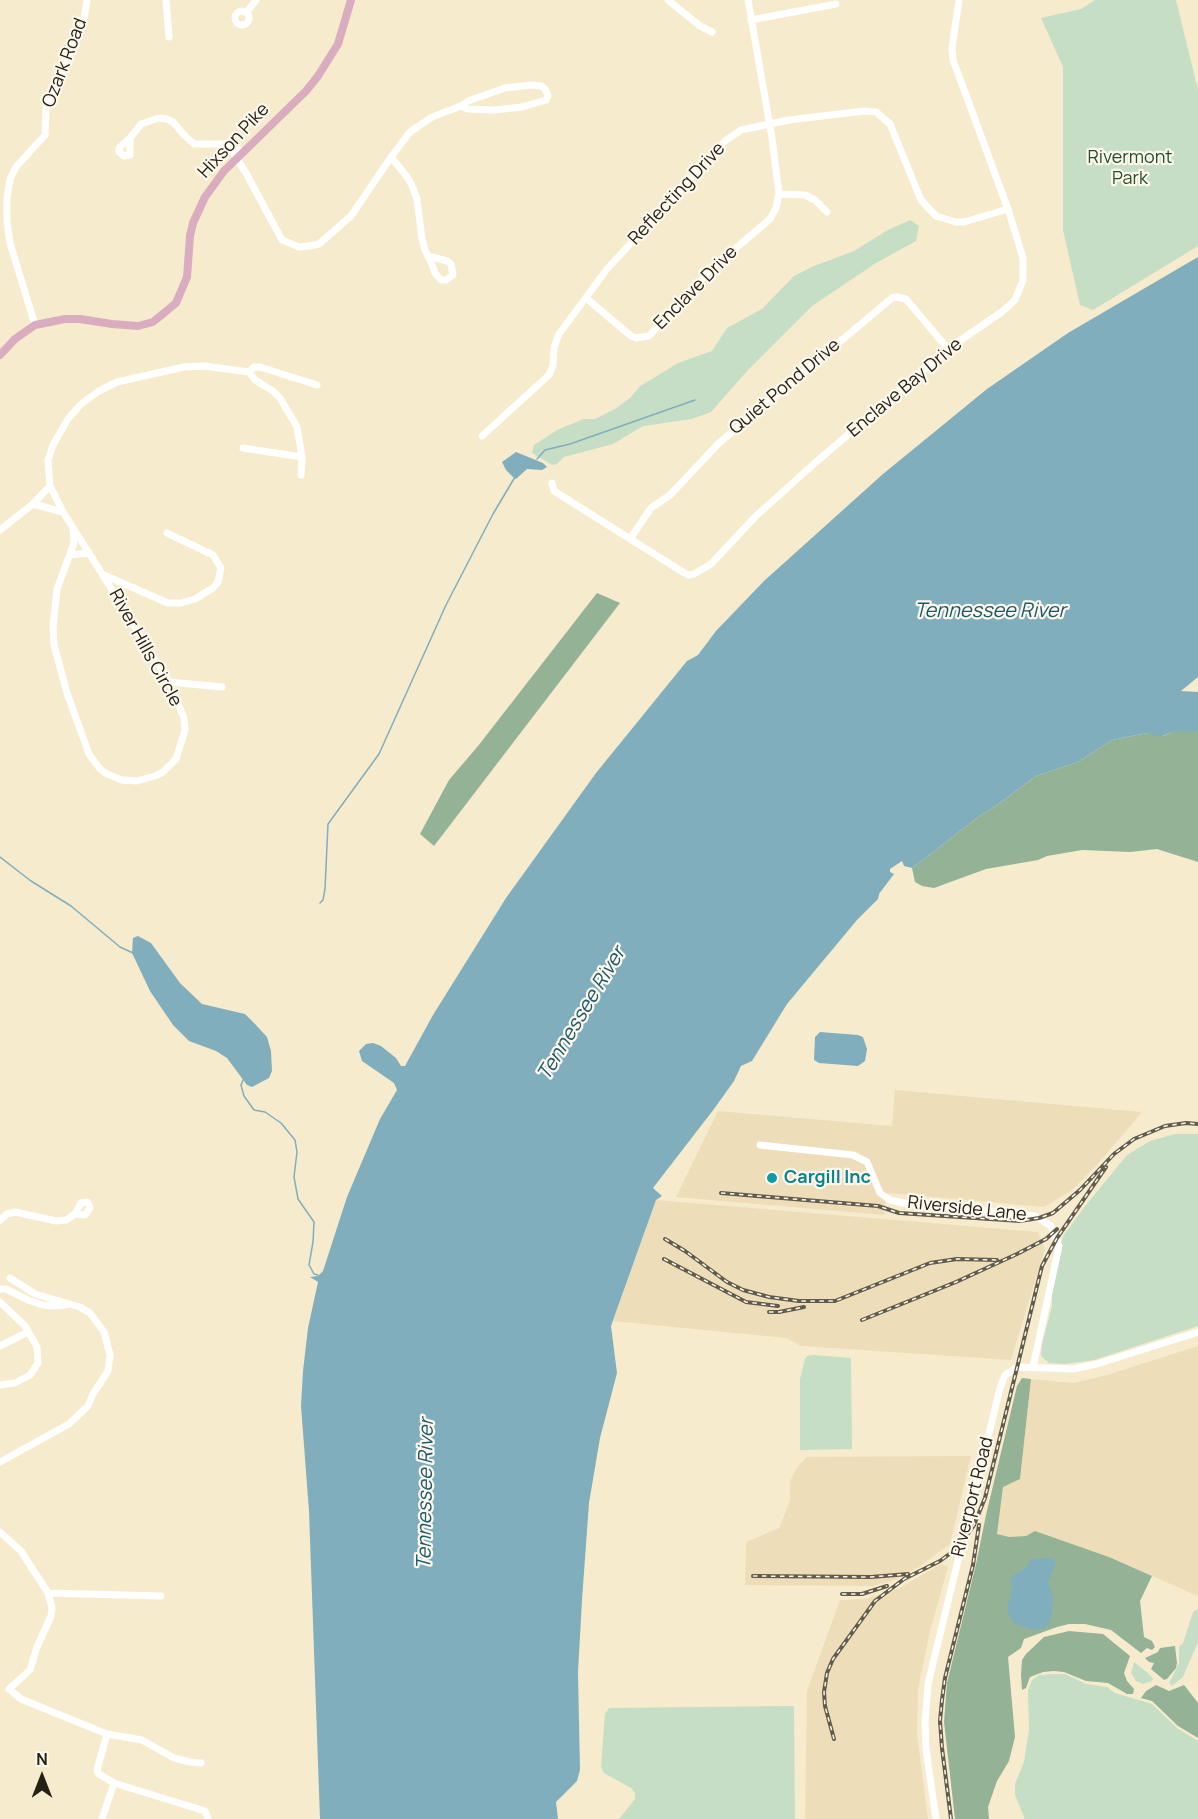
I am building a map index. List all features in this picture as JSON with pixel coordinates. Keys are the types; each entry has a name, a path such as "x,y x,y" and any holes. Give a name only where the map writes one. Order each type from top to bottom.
{"main road":[{"name":"Hixson Pike","path":"0,356 15,339 35,325 65,319 80,319 138,326 153,322 176,303 187,277 189,236 198,211 212,187 239,155 301,96 318,76 338,45 351,0"}],"street":[{"name":"Ozark Road","path":"35,325 10,243 7,222 10,179 16,167 45,135 46,110 74,49 84,19 87,0"},
{"path":"166,0 169,37"},
{"path":"246,13 256,0"},
{"path":"668,0 712,32"},
{"path":"748,0 770,123 779,194 805,195 819,203 826,212"},
{"name":"Enclave Bay Drive","path":"552,483 554,491 687,574 694,574 705,569 756,516 948,349 1015,300 1020,290 1024,269 1023,258 1008,209 953,60 952,48 959,0"},
{"path":"751,20 836,4"},
{"path":"130,138 141,124 159,118 173,122 194,144 222,144 230,149 239,155 282,240 299,247 319,244 339,227 362,201 410,132 432,117 505,88 541,86 548,96 546,100 536,105 522,107 494,110 468,109 460,106"},
{"name":"Reflecting Drive","path":"482,436 549,375 559,334 607,269 725,141 741,130 770,123 864,111 876,112 890,123 921,200 936,216 964,222 1008,209"},
{"path":"391,157 413,188 417,199 422,239 428,256"},
{"name":"Enclave Drive","path":"586,298 631,336 636,338 649,336 709,271 765,225 776,208 779,194"},
{"name":"Quiet Pond Drive","path":"630,539 651,508 670,495 719,443 892,298 906,298 948,349"},
{"path":"0,530 33,504 50,486 48,460 58,435 81,404 117,382 184,367 204,366 249,372 255,380 280,398 297,427 302,457 301,475"},
{"path":"249,372 260,367 317,385"},
{"path":"243,448 302,457"},
{"name":"River Hills Circle","path":"50,486 63,512 104,575 169,682 183,718 185,730 176,759 163,772 147,780 122,780 99,768 82,738 59,667 54,645 54,606 57,589 74,543 73,528"},
{"path":"33,504 63,512"},
{"path":"104,575 168,603 181,603 195,599 213,588 218,582 221,568 213,555 167,533"},
{"path":"70,555 89,553"},
{"path":"169,682 222,687"},
{"name":"Riverside Lane","path":"760,1145 853,1155 867,1162 880,1193 890,1200 1035,1215 1051,1226 1059,1246 1033,1366"},
{"path":"0,1220 7,1214 15,1212 56,1221 66,1220 75,1214"},
{"path":"0,1462 69,1424 88,1406 108,1371 110,1355 108,1341 101,1325 90,1313 80,1307 35,1294 10,1278"},
{"path":"0,1289 6,1289 43,1305 70,1305"},
{"path":"0,1302 25,1326 37,1347 38,1363 30,1375 15,1383 0,1385"},
{"path":"0,1346 28,1332"},
{"name":"Riverport Road","path":"936,1819 926,1749 925,1722 928,1684 1005,1375 1018,1367 1074,1369 1198,1332"},
{"path":"0,1532 21,1551 48,1593 52,1608 30,1670 9,1689 21,1699 107,1734 142,1740 174,1758 201,1763"},
{"path":"48,1593 161,1596"},
{"path":"107,1734 97,1771 114,1783 205,1811 208,1819"},
{"path":"102,1819 114,1783"}],"shaded area":[{"path":"895,1090 1142,1112 1096,1166 1071,1191 1044,1207 886,1193 884,1215 676,1197 718,1111 892,1126"},
{"path":"656,1200 1038,1232 1045,1249 1011,1360 801,1346 786,1338 613,1321"},
{"path":"1198,1346 1198,1596 1109,1557 1035,1531 1026,1536 1009,1537 997,1534 1003,1486 1020,1479 1031,1379 1074,1383"},
{"path":"971,1456 950,1544 919,1567 895,1580 873,1586 745,1585 746,1542 779,1528 790,1501 790,1481 797,1467 807,1457"},
{"path":"941,1564 948,1567 930,1631 918,1690 917,1734 928,1819 805,1819 807,1691 840,1600 865,1599 898,1589"}],"green space":[{"name":"Rivermont Park","path":"1095,0 1176,0 1198,90 1198,246 1093,310 1080,305 1063,230 1063,67 1041,18 1081,9"},
{"path":"910,220 919,226 916,241 876,263 812,306 748,370 711,412 692,419 643,426 613,444 564,457 557,464 552,465 532,453 534,445 557,430 584,419 595,419 615,409 630,398 640,386 678,363 712,351 727,328 762,309 794,276 854,251 888,230"},
{"path":"597,593 620,603 434,846 420,834 449,780"},
{"path":"1186,730 1198,731 1198,862 1157,849 1130,852 1082,850 986,869 934,888 915,882 912,868 1036,776 1078,762 1112,740 1147,733 1163,736"},
{"path":"1175,1134 1198,1134 1198,1326 1094,1360 1065,1364 1049,1363 1041,1356 1042,1344 1052,1306 1052,1292 1063,1236 1127,1155 1150,1141"},
{"path":"807,1356 851,1358 852,1449 800,1450 800,1379 805,1359"},
{"path":"1022,1378 1031,1379 1020,1479 1003,1487 997,1534 1009,1537 1026,1536 1035,1531 1109,1557 1152,1576 1140,1601 1144,1637 1152,1641 1155,1647 1152,1650 1147,1648 1141,1653 1111,1630 1085,1624 1069,1624 1024,1639 1021,1648 1008,1657 1015,1737 1009,1761 997,1781 988,1807 989,1819 955,1819 944,1722 947,1683 1017,1386"},
{"path":"1198,1609 1198,1642 1183,1677 1172,1686 1169,1683 1179,1663 1179,1647 1183,1643 1193,1612"},
{"path":"1069,1631 1103,1634 1130,1656 1124,1673 1134,1689 1133,1694 1127,1694 1108,1683 1086,1681 1064,1672 1054,1671 1030,1677 1026,1688 1022,1690 1022,1660 1026,1654 1044,1637"},
{"path":"1175,1646 1176,1668 1164,1680 1151,1669 1154,1663 1145,1658 1158,1652 1160,1648"},
{"path":"1134,1662 1149,1674 1152,1681 1143,1684 1136,1681 1131,1673"},
{"path":"1065,1674 1086,1684 1107,1687 1115,1693 1152,1704 1177,1728 1198,1741 1198,1819 1025,1819 1015,1795 1015,1784 1024,1762 1029,1730 1028,1691 1032,1680 1039,1675"},
{"path":"1156,1685 1169,1691 1184,1685 1188,1690 1198,1703 1198,1738 1178,1726 1152,1701 1141,1698 1146,1691"},
{"path":"794,1706 795,1819 619,1819 635,1799 635,1793 631,1788 604,1773 601,1767 605,1714 609,1708"}],"water":[{"name":"Tennessee River","path":"1198,257 1198,677 1181,691 1198,692 1198,731 1172,732 1160,737 1147,733 1112,740 1078,762 1036,776 912,868 904,866 902,861 890,869 890,872 894,874 879,894 878,899 857,920 787,1004 752,1061 741,1066 734,1081 714,1109 653,1188 662,1196 656,1200 611,1326 617,1373 600,1438 589,1503 582,1600 578,1672 580,1770 577,1781 556,1802 558,1819 320,1819 309,1511 301,1406 308,1328 318,1282 310,1277 318,1276 323,1271 347,1197 380,1119 397,1090 394,1083 362,1061 359,1051 366,1044 373,1043 381,1046 396,1058 401,1066 405,1066 433,1015 506,898 596,773 687,661 698,655 716,631 764,581 883,474 987,389 1068,333"},
{"path":"516,452 543,463 547,467 542,470 527,469 516,479 506,470 502,462"},
{"path":"138,936 151,943 180,983 202,1004 245,1014 267,1037 271,1051 272,1071 269,1078 252,1087 247,1085 227,1058 216,1051 189,1041 173,1025 150,991 132,953 133,938"},
{"path":"820,1032 863,1037 867,1049 865,1061 858,1066 819,1063 814,1060 815,1037"},
{"path":"1053,1559 1056,1562 1048,1583 1053,1597 1052,1612 1045,1628 1035,1630 1015,1624 1007,1608 1012,1592 1011,1579 1025,1569 1031,1560"}],"waterway":[{"path":"537,459 545,450 570,444 695,400"},
{"path":"320,903 323,900 325,889 328,824 379,754 446,605 493,514 515,477"},
{"path":"0,857 31,881 71,906 120,947 133,953"},
{"path":"244,1078 241,1085 244,1096 254,1110 265,1112 281,1123 295,1140 297,1152 294,1177 298,1199 314,1222 309,1265 314,1274 318,1275"}],"railway":[{"path":"721,1193 878,1206 899,1213 1020,1221 1053,1213 1080,1190 1114,1154 1134,1139 1165,1126 1198,1124"},
{"path":"834,1739 825,1706 824,1692 827,1673 833,1659 875,1601 904,1579 940,1561 952,1552 974,1525 985,1498 1042,1266 1057,1238 1106,1167"},
{"path":"862,1320 956,1282 1017,1254 1046,1239 1057,1229"},
{"path":"665,1239 727,1282 743,1290 769,1297 799,1301 835,1301 930,1263 957,1259 997,1260"},
{"path":"664,1259 746,1302 778,1306"},
{"path":"769,1312 804,1307"},
{"path":"951,1819 940,1721 945,1678 973,1565 979,1525"},
{"path":"753,1576 871,1577 908,1574"},
{"path":"842,1594 862,1594 887,1586"}],"place":[{"name":"Cargill Inc","path":"772,1178"}]}
